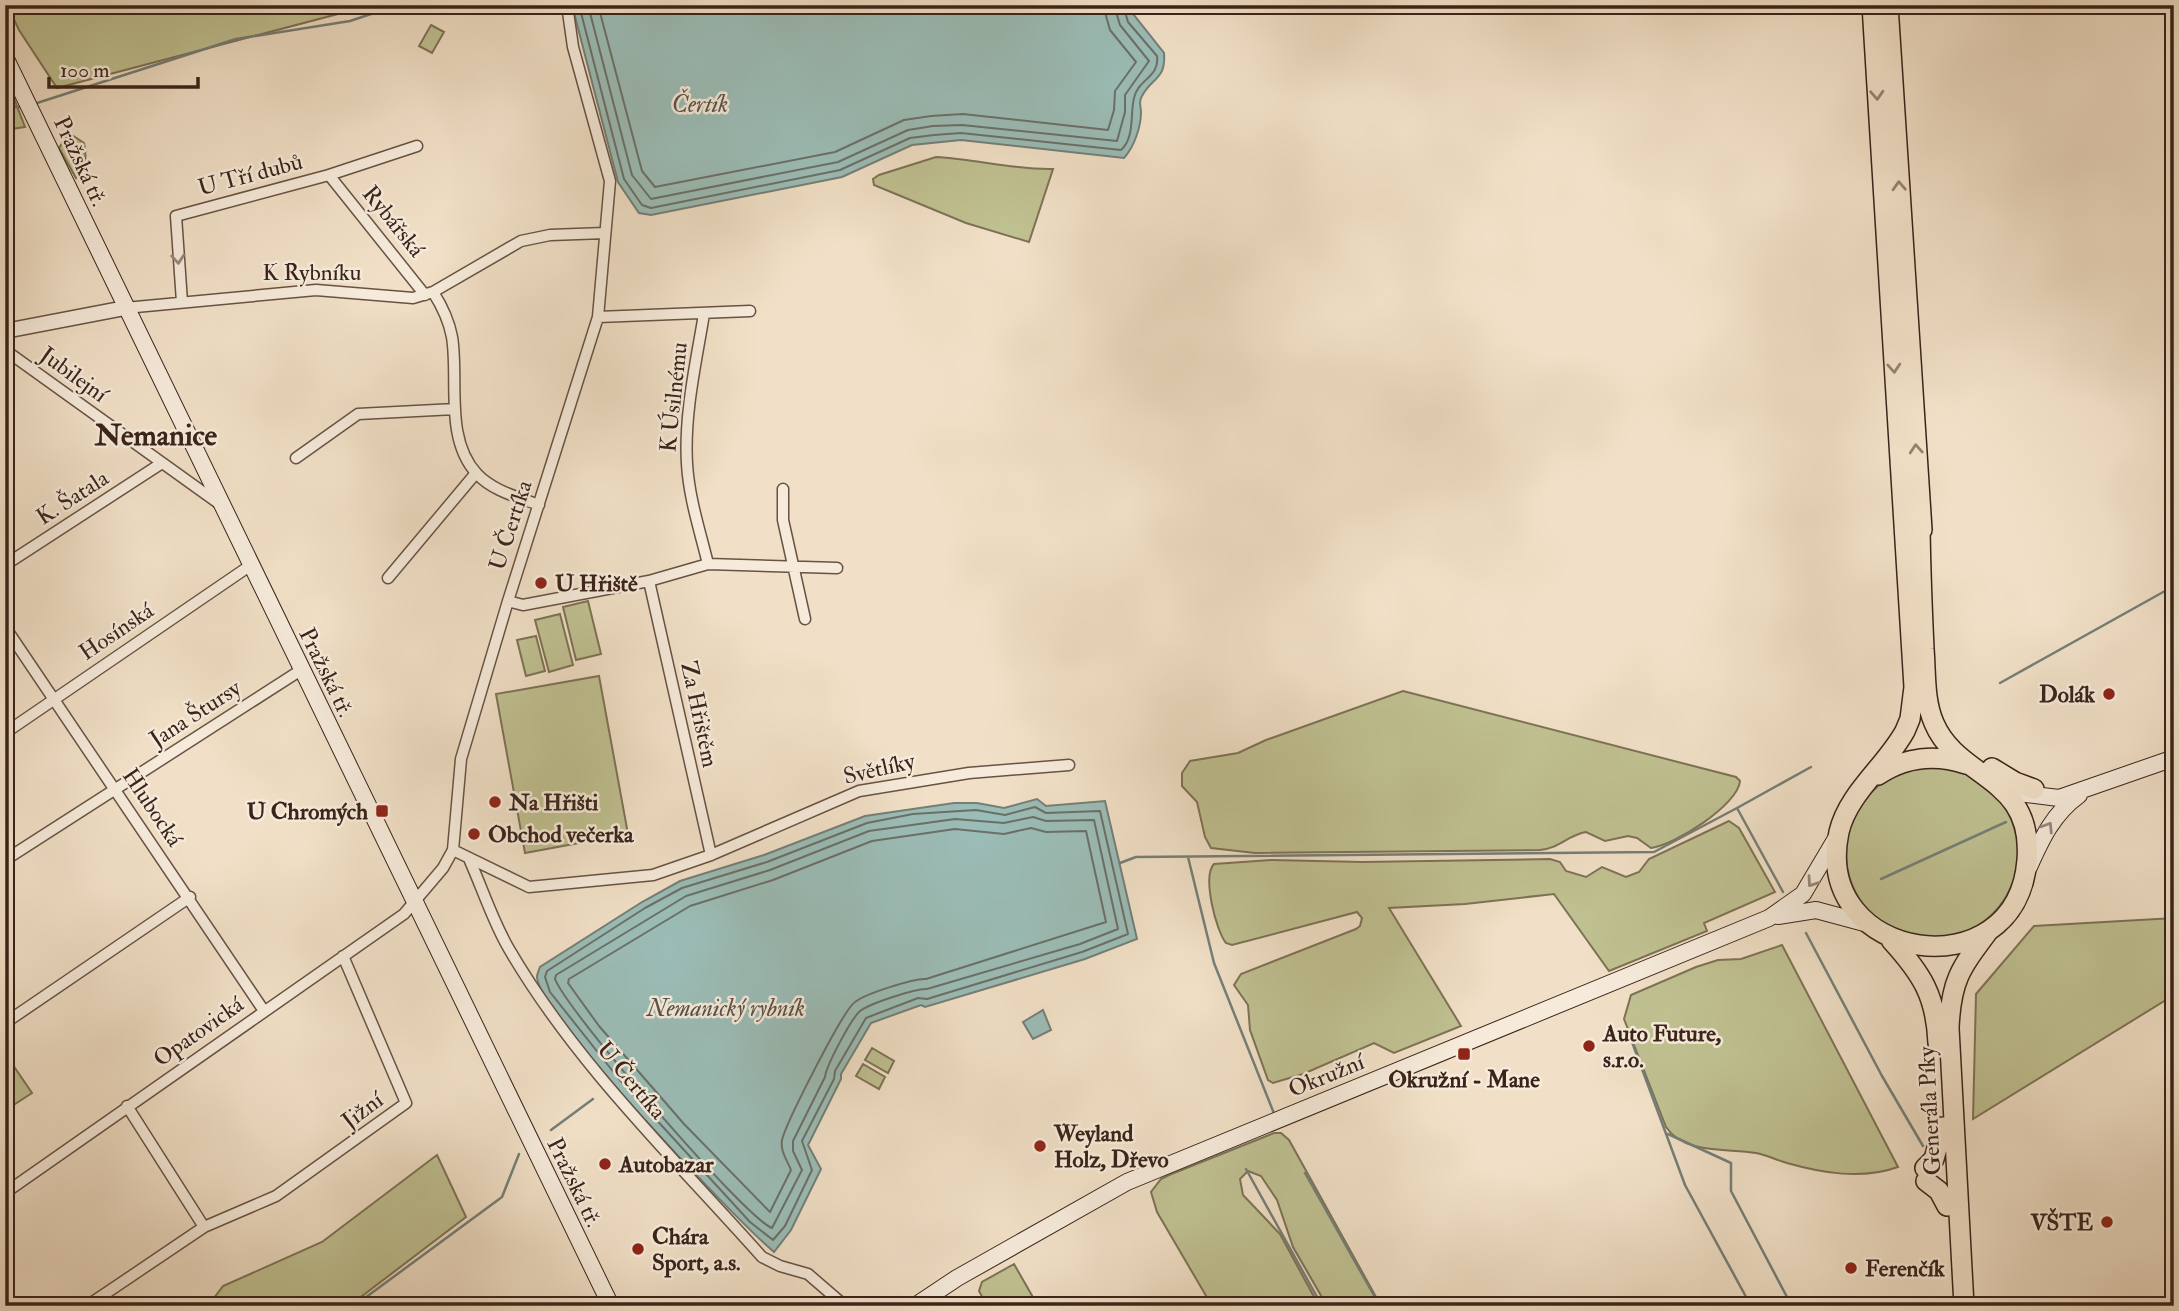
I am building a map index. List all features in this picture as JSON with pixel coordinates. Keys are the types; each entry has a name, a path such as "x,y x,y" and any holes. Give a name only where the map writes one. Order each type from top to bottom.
{"highway":[{"path":"1872,5 1914,687 1910,719 1905,731 1851,804 1839,833 1837,850 1842,883 1858,913 1870,925 1888,937 1908,945 1947,947 1964,943 1993,926 2013,903 2025,876 2027,851 2019,812 2002,789 1985,773 1970,765 1944,742 1929,706 1920,569 1920,517"},
{"path":"1888,5 1920,517 1933,665 1942,718 1951,734 1971,754 2015,782 2034,789"},
{"path":"1871,780 1902,763 1919,759 1945,759 1970,765"},
{"name":"Generála Píky","path":"1964,1306 1949,1028 1950,1002 1960,971 1993,926"},
{"name":"Generála Píky","path":"1888,937 1924,981 1933,1002 1937,1023 1951,1306"},
{"path":"1943,1127 1934,1159 1926,1175 1947,1206"}],"main road":[{"name":"Pražská tř.","path":"5,57 611,1306"},
{"path":"2025,876 2048,826 2067,804 2086,791 2174,758"},
{"path":"2034,789 2060,791 2123,776"},
{"path":"2002,789 2044,798 2086,791"},
{"name":"Okružní","path":"1769,918 1803,894 1839,833"},
{"name":"Okružní","path":"915,1306 968,1271 1127,1182 1769,918 1816,910 1870,925"}],"street":[{"name":"U Čertíka","path":"453,850 461,760 598,317 610,181 573,47 567,5"},
{"name":"U Tří dubů","path":"182,302 176,216 329,175 417,146"},
{"name":"Rybářská","path":"329,175 446,318 452,338 455,409 462,448 476,473"},
{"name":"K Rybníku","path":"5,331 125,308 316,290 401,298 429,294 521,241 550,235 605,233"},
{"path":"598,317 750,311"},
{"name":"K Úsilnému","path":"704,314 689,414 687,463 693,504 708,564"},
{"name":"Jubilejní","path":"5,350 221,505"},
{"path":"296,458 358,414 455,409"},
{"name":"K. Šatala","path":"5,565 162,463"},
{"path":"388,578 476,473 499,490 539,505"},
{"path":"783,489 783,520 806,619"},
{"path":"508,601 523,605 649,581 708,564 837,568"},
{"name":"Hosínská","path":"5,733 251,565"},
{"name":"Za Hřištěm","path":"649,581 711,855"},
{"name":"Hlubocká","path":"5,627 190,897 264,1011"},
{"name":"Jana Štursy","path":"5,860 301,670"},
{"name":"Světlíky","path":"711,855 859,791 970,773 1069,765"},
{"path":"453,850 470,861 529,887 653,875 711,855"},
{"name":"Opatovická","path":"5,1193 404,914 443,868 453,850"},
{"name":"U Čertíka","path":"470,861 508,947 595,1072 671,1160 762,1257 780,1266 808,1274 845,1306"},
{"path":"5,1023 190,897"},
{"name":"Jižní","path":"87,1306 204,1227 276,1196 406,1103 343,956"},
{"path":"127,1106 204,1227"}],"green space":[{"path":"7,5 372,5 57,88 19,30"},
{"path":"431,25 444,32 432,53 419,46"},
{"path":"5,75 25,127 5,130"},
{"path":"72,135 84,143 85,153 84,166 76,178 59,148 66,137"},
{"path":"936,157 1053,169 1029,242 966,223 874,185 873,179 879,175"},
{"path":"588,601 601,654 576,660 563,607"},
{"path":"560,614 573,665 549,672 535,620"},
{"path":"536,636 545,671 526,676 517,640"},
{"path":"599,676 628,834 525,853 496,694"},
{"path":"1403,691 1736,777 1740,781 1737,791 1729,801 1704,822 1675,840 1651,848 1637,838 1628,836 1605,841 1586,832 1540,850 1255,853 1211,848 1205,837 1197,802 1182,786 1182,773 1190,761 1238,753 1266,740"},
{"path":"1932,767 1965,773 1993,792 2012,820 2018,853 2012,886 1993,914 1965,933 1932,939 1899,933 1871,914 1852,886 1846,853 1852,820 1871,792 1899,773"},
{"path":"1729,821 1739,828 1775,892 1704,923 1707,931 1609,971 1554,894 1465,904 1389,908 1461,1026 1394,1053 1374,1043 1303,1074 1273,1083 1268,1080 1250,1030 1248,1005 1234,985 1241,974 1356,929 1362,918 1357,912 1232,945 1226,943 1218,927 1210,891 1209,880 1214,864 1271,860 1363,862 1550,859 1560,862 1566,871 1586,877 1602,867 1626,877 1639,872 1649,859"},
{"path":"2174,918 2174,995 1973,1119 1976,994 2034,926"},
{"path":"1782,945 1898,1167 1856,1174 1828,1172 1800,1167 1756,1153 1695,1146 1674,1136 1666,1127 1624,1019 1631,995 1696,967 1718,960 1741,959"},
{"path":"872,1048 894,1061 888,1073 865,1060"},
{"path":"863,1064 885,1077 879,1089 856,1076"},
{"path":"15,1068 32,1093 9,1108 5,1103 5,1075"},
{"path":"1274,1133 1281,1133 1289,1140 1381,1306 1327,1306 1293,1247 1277,1200 1261,1176 1248,1171 1240,1179 1243,1195 1280,1234 1319,1306 1212,1306 1157,1212 1151,1192 1161,1179 1169,1175"},
{"path":"437,1155 466,1217 349,1306 208,1306 223,1286 322,1242"},
{"path":"1014,1264 1038,1306 987,1306 979,1291 982,1282"}],"water":[{"name":"Čertík","path":"572,5 1126,5 1164,53 1164,62 1161,73 1141,98 1138,130 1124,158 961,140 912,145 842,177 651,215 639,213 618,182"},
{"name":"Nemanický rybník","path":"1037,799 1046,806 1105,801 1137,939 1085,959 925,1007 921,1005 871,1023 841,1074 841,1079 808,1145 821,1169 791,1230 774,1252 683,1161 603,1072 546,998 537,977 540,967 680,881 764,855 865,816 954,803 977,803 1004,808"},
{"path":"1043,1010 1051,1030 1033,1039 1023,1022"}],"waterway":[{"name":"Čertík","path":"34,104 236,39 350,21 380,11 386,5"},
{"name":"Čertík","path":"5,107 24,107"},
{"path":"2000,683 2174,586"},
{"path":"1737,808 1811,767"},
{"path":"1120,863 1136,857 1654,852 1737,808 1783,892"},
{"path":"1881,879 2006,822"},
{"path":"1188,857 1214,963 1275,1116"},
{"path":"1806,933 1882,1076 1923,1146"},
{"path":"1632,1042 1685,1185 1751,1306"},
{"path":"551,1130 593,1099"},
{"path":"1668,1134 1731,1163 1731,1191 1787,1297"},
{"path":"354,1306 502,1197 519,1154"},
{"path":"1246,1169 1322,1306"},
{"path":"1305,1173 1380,1306"}],"place":[{"name":"U Hřiště","path":"541,583"},
{"name":"Dolák","path":"2109,694"},
{"name":"Na Hřišti","path":"495,802"},
{"name":"U Chromých","path":"382,811"},
{"name":"Obchod večerka","path":"474,834"},
{"name":"Auto Future, s.r.o.","path":"1589,1046"},
{"name":"Okružní - Mane","path":"1464,1054"},
{"name":"Weyland Holz, Dřevo","path":"1040,1146"},
{"name":"Autobazar","path":"605,1164"},
{"name":"VŠTE","path":"2107,1222"},
{"name":"Chára Sport, a.s.","path":"638,1249"},
{"name":"Ferenčík","path":"1851,1268"}],"district":[{"name":"Nemanice","path":"156,435"}]}
